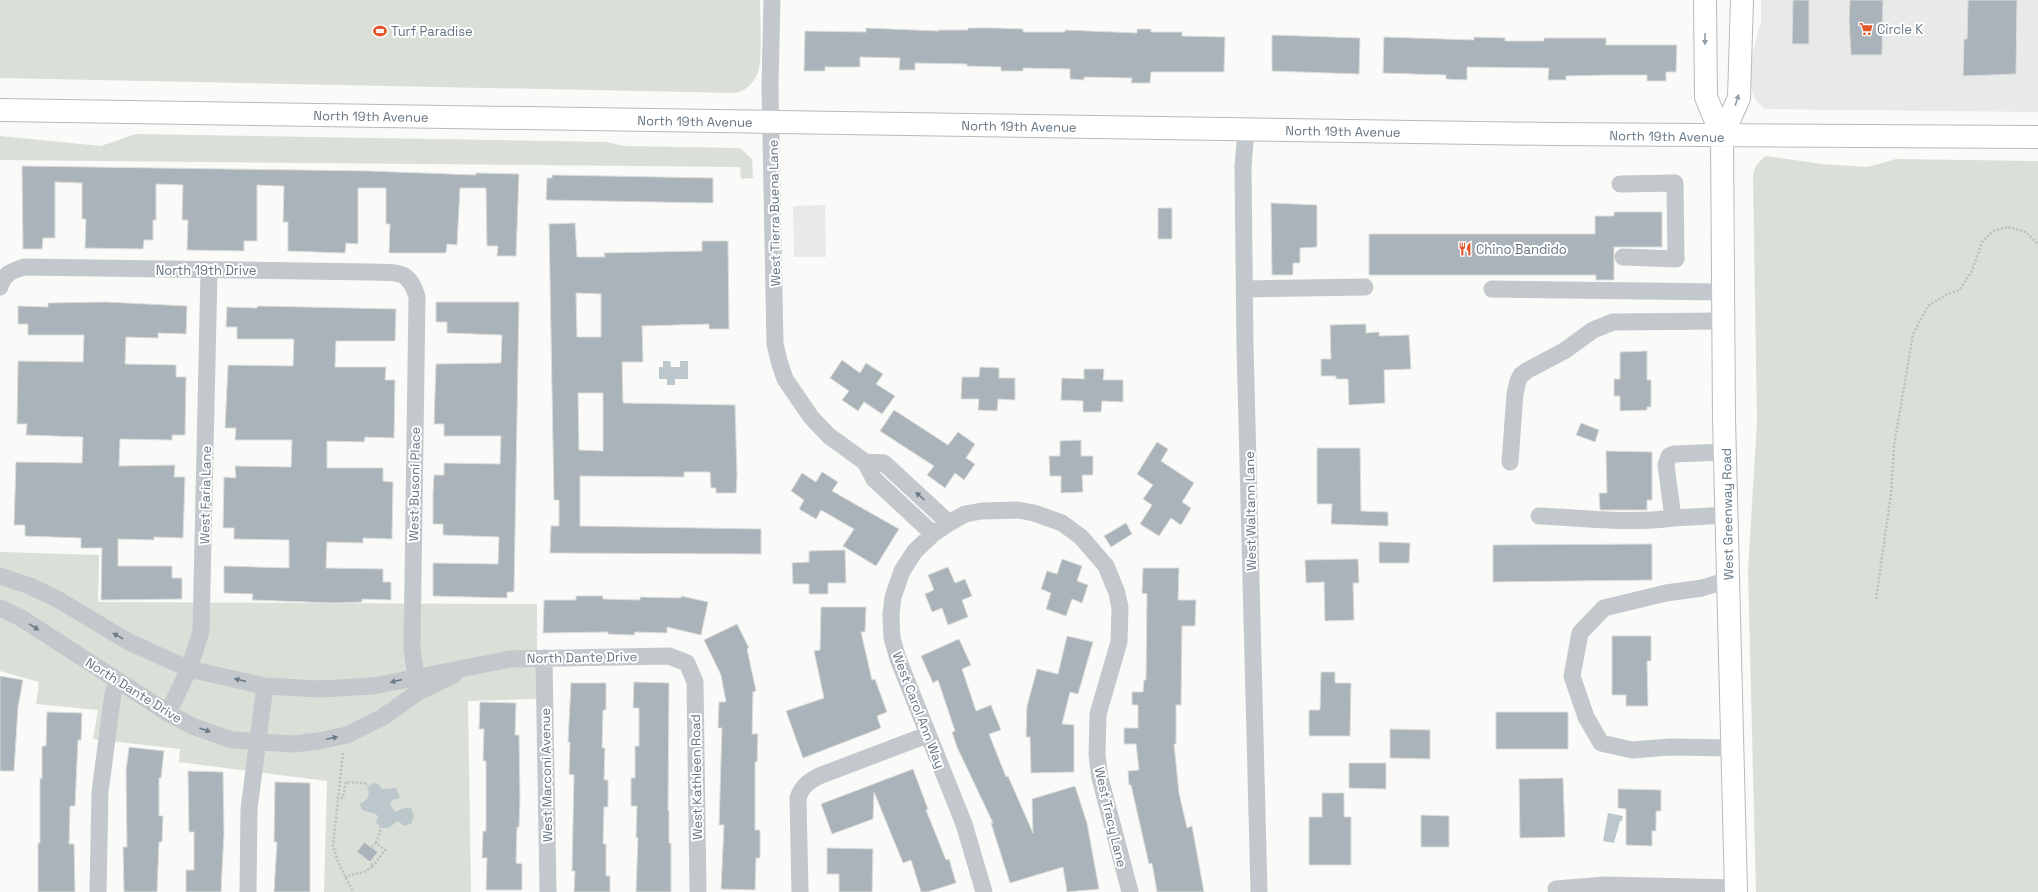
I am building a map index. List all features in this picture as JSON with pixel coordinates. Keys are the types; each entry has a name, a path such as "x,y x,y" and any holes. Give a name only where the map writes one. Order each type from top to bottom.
{"main road":[{"name":"West Greenway Road","path":"1705,0 1706,97 1722,136 1725,452 1736,890"},
{"name":"West Greenway Road","path":"1722,136 1739,98 1742,0"},
{"name":"North 19th Avenue","path":"0,110 1246,130 1722,136 2038,137"}],"street":[{"name":"West Tierra Buena Lane","path":"772,0 770,86 776,344 778,362 786,380 811,417 829,436 865,462"},
{"name":"West Waltann Lane","path":"1246,130 1243,167 1244,289 1258,892"},
{"path":"1620,184 1675,183 1676,259 1623,257"},
{"name":"North 19th Drive","path":"2,281 13,270 24,267 395,273 407,277"},
{"name":"West Faria Lane","path":"168,713 189,669 201,631 203,613 209,270"},
{"name":"West Busoni Place","path":"407,277 414,284 417,297 412,649 416,685"},
{"path":"1244,289 1365,287"},
{"path":"1492,289 1723,292"},
{"path":"1510,462 1515,394 1521,375 1528,370 1564,351 1593,330 1613,322 1724,321"},
{"path":"1674,518 1666,465 1669,456 1674,454 1725,452"},
{"path":"865,462 884,463 949,523"},
{"path":"865,462 874,479 933,534"},
{"name":"West Tracy Lane","path":"949,523 965,514 982,510 1034,512 1062,523 1081,537 1106,566 1117,593 1121,628 1116,657 1105,686 1098,714 1097,755 1100,778 1130,892"},
{"path":"1539,516 1655,520 1727,515"},
{"name":"West Carol Ann Way","path":"949,523 933,534 915,551 902,570 893,597 891,615 892,638 898,659 927,735 964,824 984,892"},
{"name":"North Dante Drive","path":"0,576 30,586 59,600 129,642 189,669 266,686 320,689 416,685 475,664 510,659 669,656 687,663"},
{"path":"1728,580 1702,588 1666,593 1604,608 1580,633 1572,676 1586,717 1601,743 1632,750 1670,748 1732,748"},
{"name":"North Dante Drive","path":"0,608 21,618 168,713 192,726 232,740 258,743 293,744 347,735 383,717 416,685"},
{"name":"West Marconi Avenue","path":"544,658 548,892"},
{"name":"West Kathleen Road","path":"687,663 695,682 698,892"},
{"path":"98,892 100,792 113,693 118,680"},
{"path":"248,892 249,809 266,686"},
{"path":"800,892 798,798 807,782 819,776 927,735"},
{"path":"1556,889 1605,885 1736,890"}],"path":[{"path":"1876,599 1891,494 1894,446 1913,334 1928,306 1947,294 1959,290 1971,272 1982,242 1993,231 2008,227 2026,232 2038,244"},
{"path":"347,735 342,755 333,846 338,862 353,892"},
{"path":"337,798 343,798 346,782 364,783 368,785"},
{"path":"372,847 376,843 381,828"},
{"path":"345,878 366,872 373,866 385,850 376,843"},
{"path":"370,862 373,866"}],"shaded area":[{"name":"Turf Paradise","path":"0,0 760,0 760,60 757,75 753,82 746,89 736,93 0,78"},
{"path":"1761,0 2038,0 2038,112 1765,109 1758,103 1752,93 1751,75 1752,55 1761,21"},
{"path":"136,134 607,142 624,146 740,148 752,159 753,178 741,179 740,167 0,160 0,136 101,146"},
{"path":"1766,156 1822,164 1868,167 1896,159 2038,161 2038,892 1756,892 1748,571 1757,422 1753,177 1754,170 1757,165"},
{"path":"825,205 826,257 794,257 793,206"},
{"path":"663,361 670,361 671,367 680,367 680,361 688,361 688,379 675,379 675,385 667,385 667,379 659,379 659,367 663,367"},
{"path":"0,552 99,555 98,602 537,604 537,699 468,701 471,892 324,892 327,781 179,762 180,749 93,739 98,710 36,704 39,682 0,671"},
{"path":"373,783 378,784 383,789 396,788 400,798 392,800 390,804 395,812 405,808 411,808 414,816 411,824 403,826 400,822 396,822 389,828 381,828 376,822 378,817 376,814 362,810 360,804 367,799 369,792 367,788"},
{"path":"1608,813 1623,816 1622,821 1620,821 1614,843 1603,841"}],"building":[{"path":"1793,0 1809,0 1809,44 1792,44"},
{"name":"Circle K","path":"1850,0 1883,0 1882,55 1851,55 1849,20"},
{"path":"1968,0 2017,0 2016,74 1963,76 1964,39 1967,39"},
{"path":"866,28 939,31 968,30 968,28 996,28 1023,29 1023,32 1065,32 1065,30 1137,33 1137,29 1151,29 1151,32 1182,32 1182,36 1225,37 1224,72 1151,72 1150,83 1131,83 1132,78 1084,77 1084,80 1070,79 1070,69 1023,68 1023,71 1001,71 1001,67 967,66 967,64 915,63 915,70 899,70 900,58 860,57 860,67 825,67 825,71 804,71 805,31 866,32"},
{"path":"1272,35 1360,38 1359,74 1272,71"},
{"path":"1384,37 1474,40 1474,37 1505,38 1505,41 1544,41 1544,38 1606,38 1606,45 1677,45 1676,72 1666,72 1666,81 1647,81 1647,75 1566,76 1566,80 1548,80 1549,68 1467,67 1467,80 1446,79 1446,75 1383,73"},
{"path":"22,166 368,171 476,175 476,173 519,174 516,256 497,256 498,246 487,246 486,188 460,188 457,245 447,244 446,253 389,253 390,224 386,224 386,188 358,188 358,244 346,243 345,253 288,251 288,222 283,222 284,186 257,185 257,241 244,241 244,251 187,250 188,220 182,220 183,185 156,184 156,220 153,220 153,240 144,240 143,249 85,248 86,219 82,219 82,183 55,182 55,238 43,238 42,249 23,249"},
{"path":"552,175 713,178 713,203 546,200 547,178 552,178"},
{"path":"1271,203 1317,205 1317,247 1300,248 1300,263 1293,263 1293,275 1272,275"},
{"path":"1158,208 1172,208 1172,239 1158,239"},
{"path":"1614,212 1662,212 1662,247 1614,247 1614,280 1596,280 1596,275 1369,275 1369,234 1595,234 1595,216 1614,216"},
{"path":"575,223 577,257 605,257 604,253 702,251 702,241 728,241 729,329 709,329 709,324 642,326 643,362 622,362 623,403 735,405 737,475 736,493 716,493 716,488 711,488 710,472 684,472 684,477 580,476 580,526 761,529 761,554 550,553 551,526 559,526 559,500 554,500 549,224","holes":["576,293 601,294 601,337 577,337","578,393 603,393 603,451 579,450"]},
{"path":"106,302 187,306 186,334 158,333 158,338 126,337 125,364 176,365 176,377 186,377 185,435 172,435 172,440 120,439 119,466 175,465 174,477 185,477 183,538 154,537 154,540 118,539 118,566 172,566 172,578 182,578 182,599 101,600 102,548 81,548 81,538 25,536 25,525 14,525 16,462 82,463 83,437 26,435 27,424 17,424 18,361 83,362 84,335 28,335 28,324 18,324 18,306 48,307 48,303"},
{"path":"436,302 519,302 514,592 507,592 507,598 433,596 433,563 498,564 499,537 443,535 443,524 433,524 433,493 434,475 444,475 444,463 500,464 501,436 444,436 444,424 434,424 436,364 501,363 502,335 447,333 447,322 436,322"},
{"path":"258,306 396,309 395,341 336,341 335,367 386,367 385,380 395,380 394,438 365,437 364,442 327,441 327,468 383,468 383,481 393,482 392,539 363,538 363,543 327,542 326,568 383,569 383,582 391,582 391,600 362,599 362,602 333,603 252,600 253,594 224,593 224,566 289,568 289,540 234,539 234,528 223,528 224,477 236,478 235,466 291,467 292,440 235,440 236,428 225,428 228,365 293,366 294,339 237,339 237,327 226,327 227,307 257,308"},
{"path":"1366,324 1366,333 1379,332 1379,336 1409,335 1411,369 1384,370 1385,403 1349,405 1348,379 1336,379 1336,376 1321,376 1321,359 1331,359 1330,325"},
{"path":"1647,351 1647,380 1651,380 1651,407 1647,407 1647,410 1620,411 1620,396 1614,396 1614,379 1620,379 1620,352"},
{"path":"842,360 860,373 866,363 883,374 876,384 895,396 882,414 864,402 858,411 842,400 849,391 830,378"},
{"path":"980,367 999,368 999,378 1015,378 1015,400 998,399 997,411 978,410 979,399 961,399 962,377 979,377"},
{"path":"1084,369 1104,369 1103,380 1123,380 1123,402 1102,401 1101,412 1083,412 1083,401 1061,400 1062,378 1084,379"},
{"path":"894,410 948,445 958,432 975,444 966,458 975,464 964,480 955,473 945,488 927,475 934,466 880,431"},
{"path":"1581,423 1599,430 1595,442 1576,435"},
{"path":"1081,440 1081,456 1093,456 1093,475 1082,475 1083,492 1061,493 1061,476 1050,476 1049,456 1060,456 1060,441"},
{"path":"1157,442 1168,449 1161,461 1194,483 1182,502 1191,508 1181,525 1171,518 1159,536 1140,524 1152,505 1143,499 1153,485 1137,474"},
{"path":"1317,448 1360,448 1361,511 1388,512 1388,526 1331,524 1332,504 1317,504"},
{"path":"1606,451 1652,452 1652,500 1647,500 1647,510 1600,510 1599,493 1607,493"},
{"path":"822,472 838,482 832,491 899,529 876,566 843,546 854,529 821,510 816,519 799,509 804,500 791,491 802,473 816,482"},
{"path":"1126,523 1132,534 1111,547 1104,536"},
{"path":"1379,542 1410,543 1409,563 1379,563"},
{"path":"1652,544 1652,580 1493,582 1493,545"},
{"path":"845,550 846,583 828,583 828,594 809,594 809,584 793,584 792,563 809,562 809,551"},
{"path":"1062,559 1082,566 1077,581 1088,585 1082,603 1072,599 1066,616 1046,609 1051,593 1041,589 1047,571 1057,574"},
{"path":"1358,559 1359,583 1353,583 1354,620 1325,621 1324,582 1306,583 1305,560"},
{"path":"948,567 955,583 965,579 972,596 962,600 968,617 948,625 942,608 932,612 925,594 934,590 928,575"},
{"path":"1143,568 1179,568 1178,600 1196,600 1195,626 1182,626 1181,705 1176,705 1176,744 1174,744 1179,793 1187,828 1192,826 1204,892 1157,892 1152,863 1149,864 1131,785 1129,785 1128,771 1139,770 1136,744 1124,744 1124,728 1138,728 1138,705 1132,705 1132,692 1143,692 1144,680 1146,680 1147,594 1142,593"},
{"path":"576,596 603,596 603,599 640,600 640,597 681,598 681,596 708,602 701,635 667,627 667,633 635,632 634,635 608,634 608,632 543,633 544,600 576,600"},
{"path":"821,607 866,607 865,632 861,632 872,680 875,679 887,712 877,716 881,728 803,758 786,711 824,698 814,651 820,650"},
{"path":"737,624 749,648 747,649 756,691 753,692 752,734 758,734 757,762 755,762 755,830 760,830 760,858 756,858 755,890 721,889 724,825 719,825 722,728 718,728 719,702 726,702 721,675 704,640"},
{"path":"1067,636 1093,642 1078,694 1070,692 1062,724 1074,725 1074,772 1031,773 1030,737 1026,737 1027,706 1037,669 1058,674"},
{"path":"1612,636 1651,636 1651,661 1647,661 1648,706 1626,706 1626,695 1612,695"},
{"path":"959,639 971,665 962,669 976,711 991,705 1001,730 989,734 1006,777 1008,776 1033,833 1032,799 1075,786 1087,823 1099,889 1067,892 1063,867 1010,883 991,823 993,823 957,747 952,732 955,731 938,680 933,683 921,656"},
{"path":"1321,672 1335,672 1335,683 1351,683 1350,736 1309,736 1309,710 1320,710"},
{"path":"0,676 23,680 18,707 14,771 0,771"},
{"path":"634,682 669,683 668,811 669,843 671,843 671,892 636,892 638,838 636,837 637,806 631,806 631,778 635,778 635,746 639,746 639,708 633,708"},
{"path":"571,683 606,683 606,710 603,710 602,748 605,748 604,780 608,780 608,807 604,807 603,844 606,844 606,876 610,876 610,892 574,892 575,871 572,871 574,775 569,774 570,742 568,742"},
{"path":"480,702 516,703 515,735 519,735 520,799 519,827 517,827 516,863 522,864 522,890 486,890 487,858 482,858 483,831 486,831 486,761 483,761 484,729 479,729"},
{"path":"47,712 82,713 81,740 78,740 75,806 70,806 69,844 74,844 75,892 38,892 40,778 42,779 42,746 46,746"},
{"path":"1496,712 1568,712 1568,749 1496,749"},
{"path":"1390,729 1430,730 1430,759 1390,758"},
{"path":"129,747 164,751 161,778 159,778 159,816 163,816 162,842 159,842 157,892 124,892 123,847 127,847 126,771"},
{"path":"1349,763 1386,763 1386,789 1349,788"},
{"path":"913,769 928,809 926,810 946,860 949,859 956,883 927,892 921,892 911,860 903,863 874,792 873,819 832,834 821,804"},
{"path":"188,771 223,772 224,833 221,892 186,892 186,870 194,870 194,832 189,832"},
{"path":"1563,778 1565,837 1520,838 1519,779"},
{"path":"275,782 310,783 310,892 274,892 277,842 274,842"},
{"path":"1618,789 1661,790 1661,811 1656,811 1656,831 1652,831 1652,846 1626,845 1626,809 1618,808"},
{"path":"1322,793 1344,793 1344,817 1351,817 1351,865 1309,865 1309,817 1322,817"},
{"path":"1421,815 1449,816 1449,847 1421,847"},
{"path":"364,842 378,852 370,862 357,852"},
{"path":"827,848 873,849 872,892 839,892 839,874 827,874"}],"place":[{"name":"Circle K","path":"1866,29"},
{"name":"Turf Paradise","path":"380,31"},
{"name":"Chino Bandido","path":"1465,249"}]}
